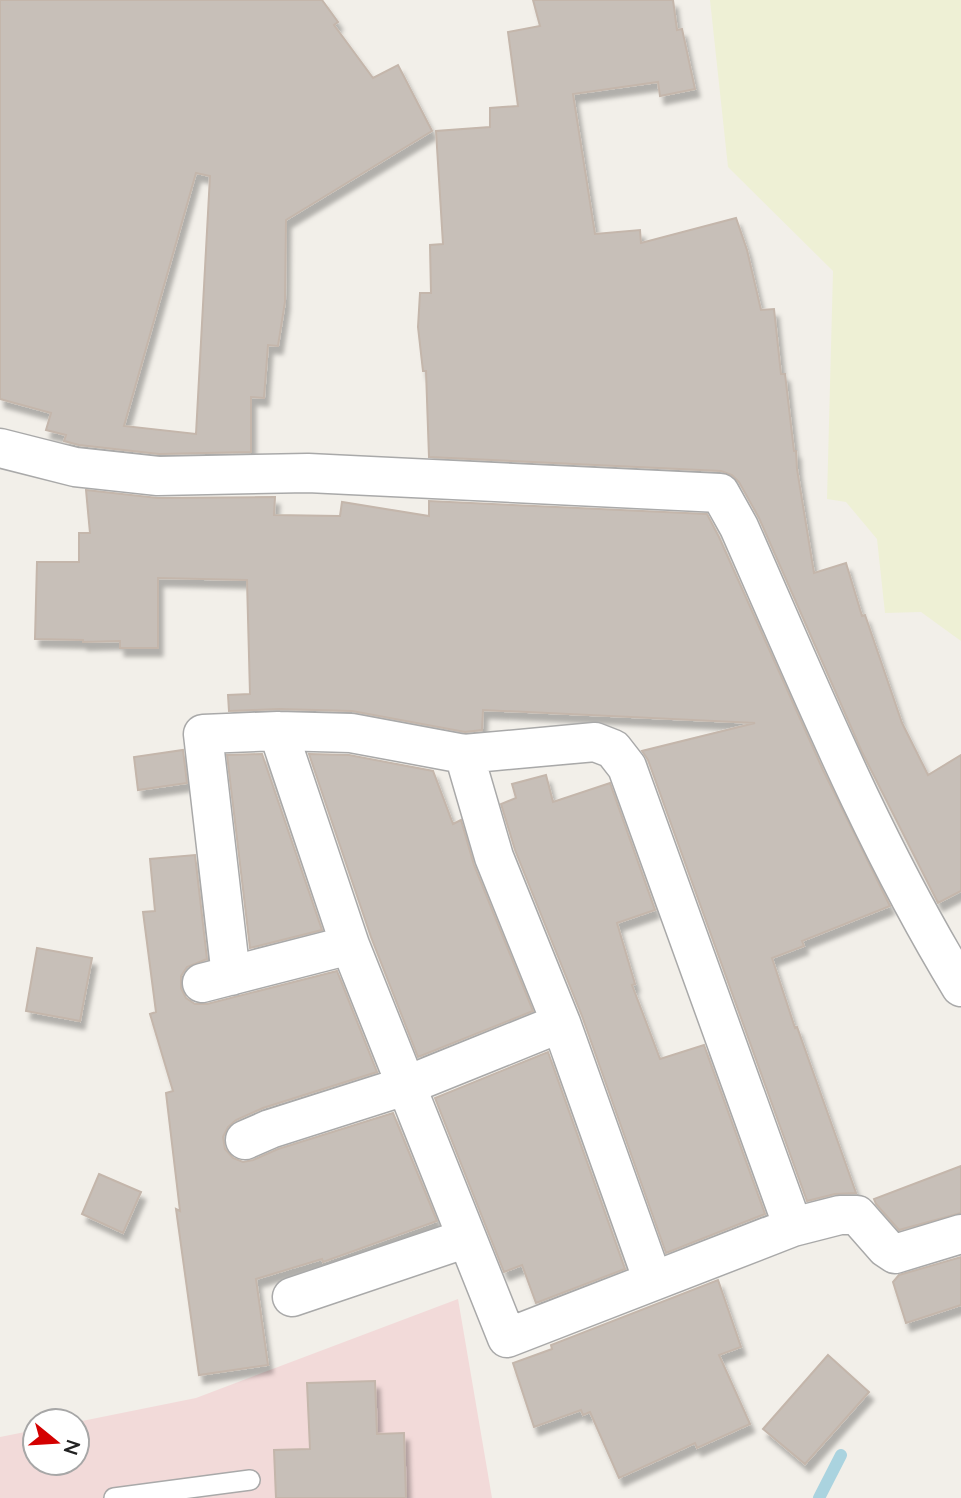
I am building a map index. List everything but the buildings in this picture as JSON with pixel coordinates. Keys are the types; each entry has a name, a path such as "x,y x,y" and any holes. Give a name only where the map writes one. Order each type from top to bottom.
{"street":[{"path":"0,448 75,467 158,476 307,473 720,493 739,527 870,822 961,988"},
{"path":"278,731 350,945 507,1338 793,1227 840,1215 857,1214 886,1248 895,1254 961,1234"},
{"path":"350,945 217,980 203,734 278,731 351,733 464,754 595,742 613,750 627,766 793,1227"},
{"path":"464,754 494,858 561,1023 653,1281"},
{"path":"245,1140 270,1129 405,1086 561,1023"},
{"path":"292,1297 467,1238"}],"lane":[{"path":"114,1498 250,1480"}],"shaded area":[{"path":"458,1299 492,1498 0,1498 0,1437 21,1433 21,1477 91,1477 91,1419 196,1398"}],"green space":[{"path":"710,0 961,0 961,641 921,612 885,613 877,539 846,502 827,499 833,271 728,167"}],"waterway":[{"path":"819,1498 841,1455"}]}
